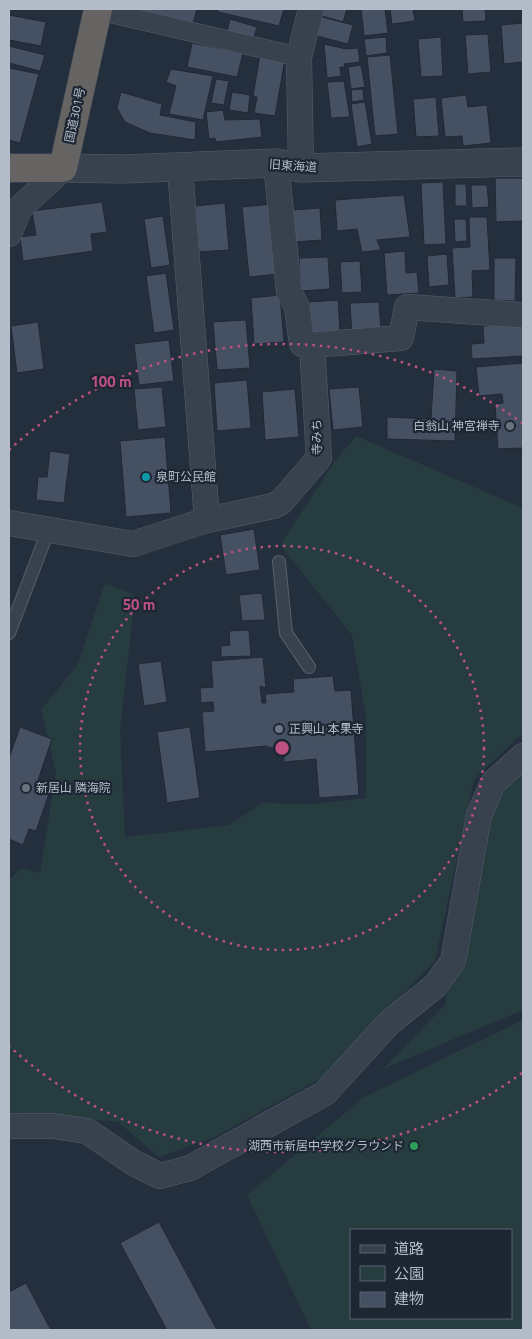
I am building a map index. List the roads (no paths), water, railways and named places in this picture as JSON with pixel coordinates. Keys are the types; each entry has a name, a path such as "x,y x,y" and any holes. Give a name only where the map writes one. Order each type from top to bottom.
{"highway":[{"name":"国道301号","path":"63,168 98,9"},
{"path":"9,168 63,168"}],"street":[{"path":"98,9 299,57"},
{"path":"311,9 299,57 289,166 289,292 297,307 302,344 312,345 401,338 407,307 523,315"},
{"name":"旧東海道","path":"63,168 180,168 523,162"},
{"path":"9,234 19,209 63,168"},
{"path":"180,168 207,520"},
{"name":"寺みち","path":"9,523 133,544 207,520 282,502 319,458 312,345"},
{"path":"9,1126 53,1126 87,1131 134,1163 160,1176 190,1168 325,1093 389,1023 435,986 453,960 479,815 493,784 523,756"}],"lane":[{"path":"9,634 48,530"},
{"path":"279,562 286,633 309,667"}],"place":[{"name":"白翁山 神宮禅寺","path":"510,426"},
{"name":"泉町公民館","path":"146,477"},
{"name":"正興山 本果寺","path":"279,729"},
{"name":"新居山 隣海院","path":"26,788"},
{"name":"湖西市新居中学校グラウンド","path":"414,1146"}]}
